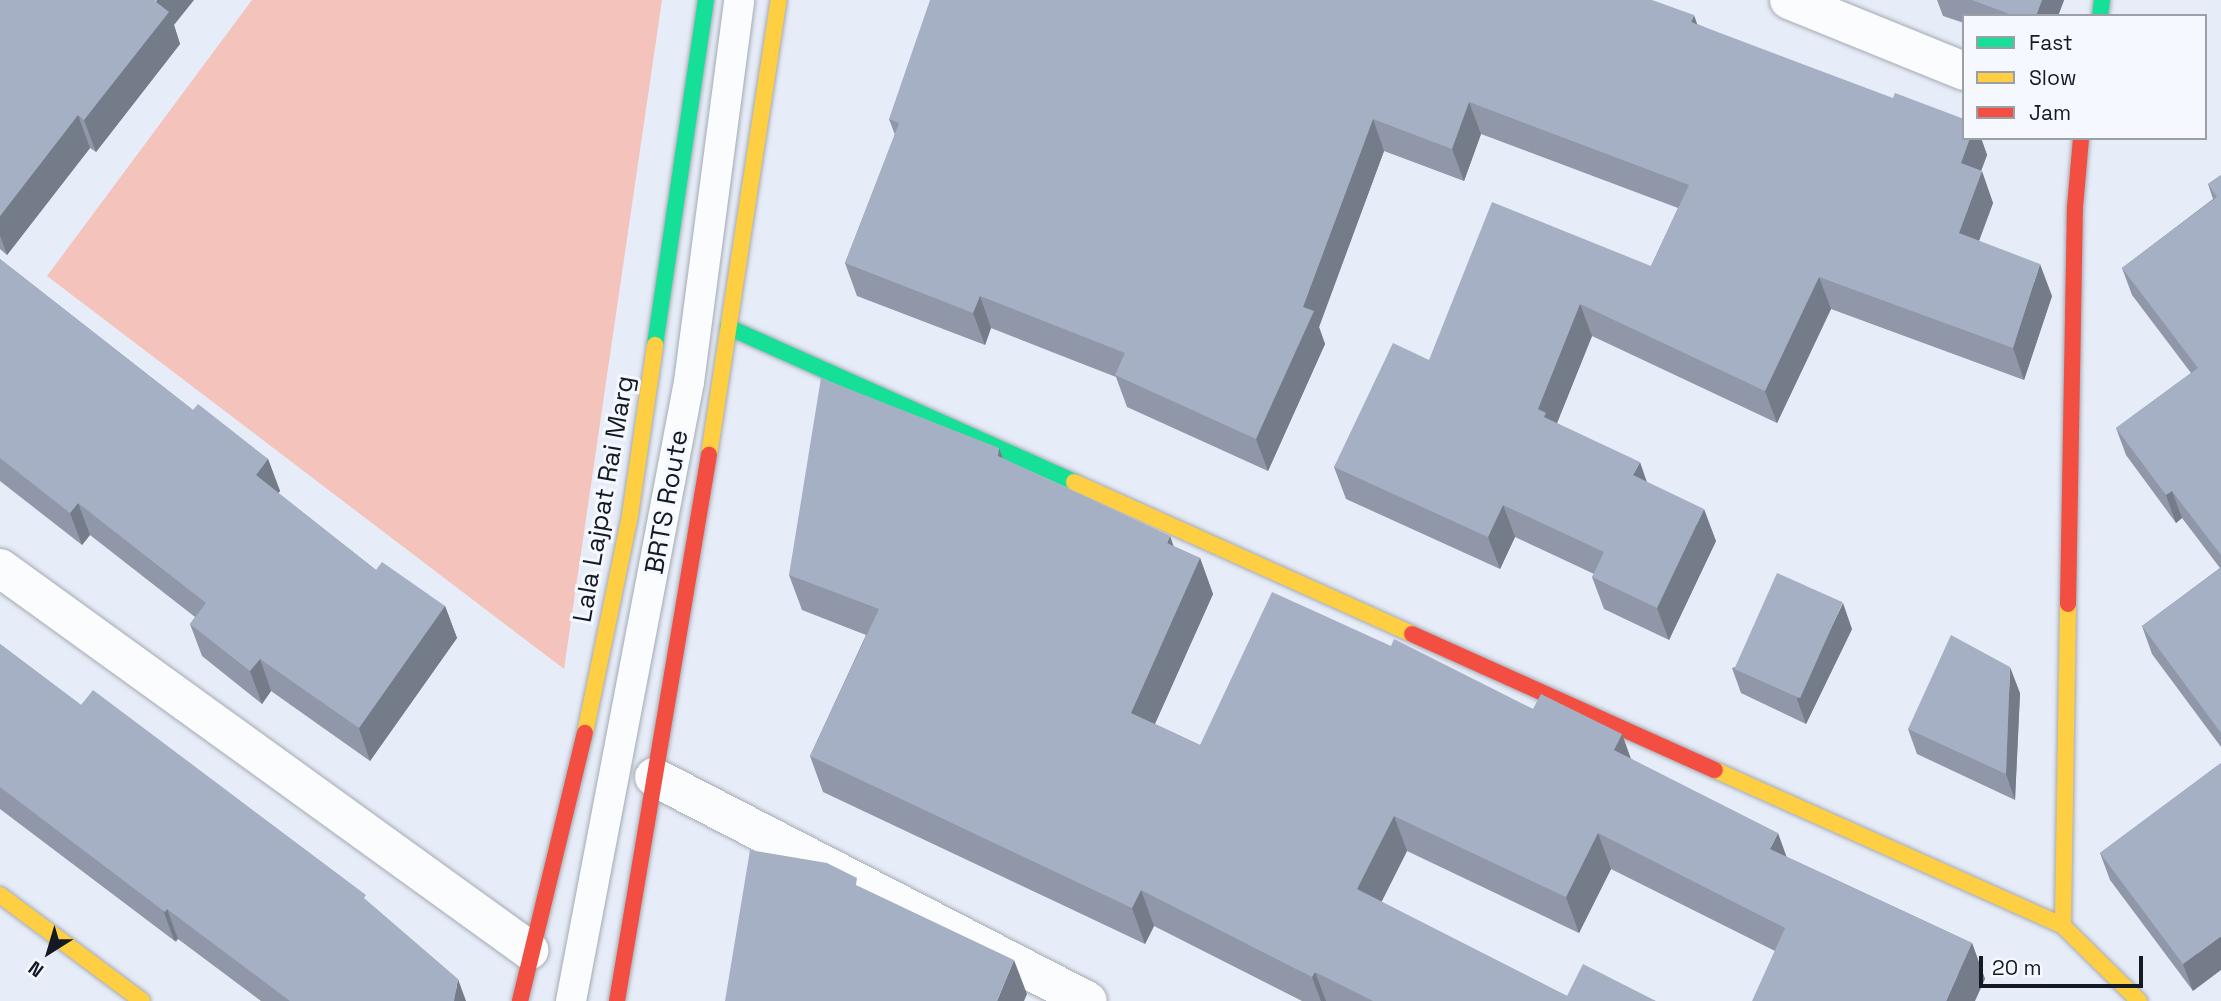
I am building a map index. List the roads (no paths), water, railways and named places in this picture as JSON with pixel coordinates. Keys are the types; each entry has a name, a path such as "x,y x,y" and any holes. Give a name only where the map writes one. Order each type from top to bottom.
{"street":[{"name":"Lala Lajpat Rai Marg","path":"520,1001 529,950 578,765 630,514 706,0"},
{"path":"617,1001 779,0"},
{"path":"1789,0 1962,70"},
{"path":"2063,926 2075,207 2081,140"},
{"path":"728,327 2063,926 2139,1001"},
{"path":"0,568 529,950"},
{"path":"654,777 1077,998"},
{"path":"0,895 142,1001"}],"lane":[{"name":"BRTS Route","path":"571,1001 689,382 739,0"}]}
